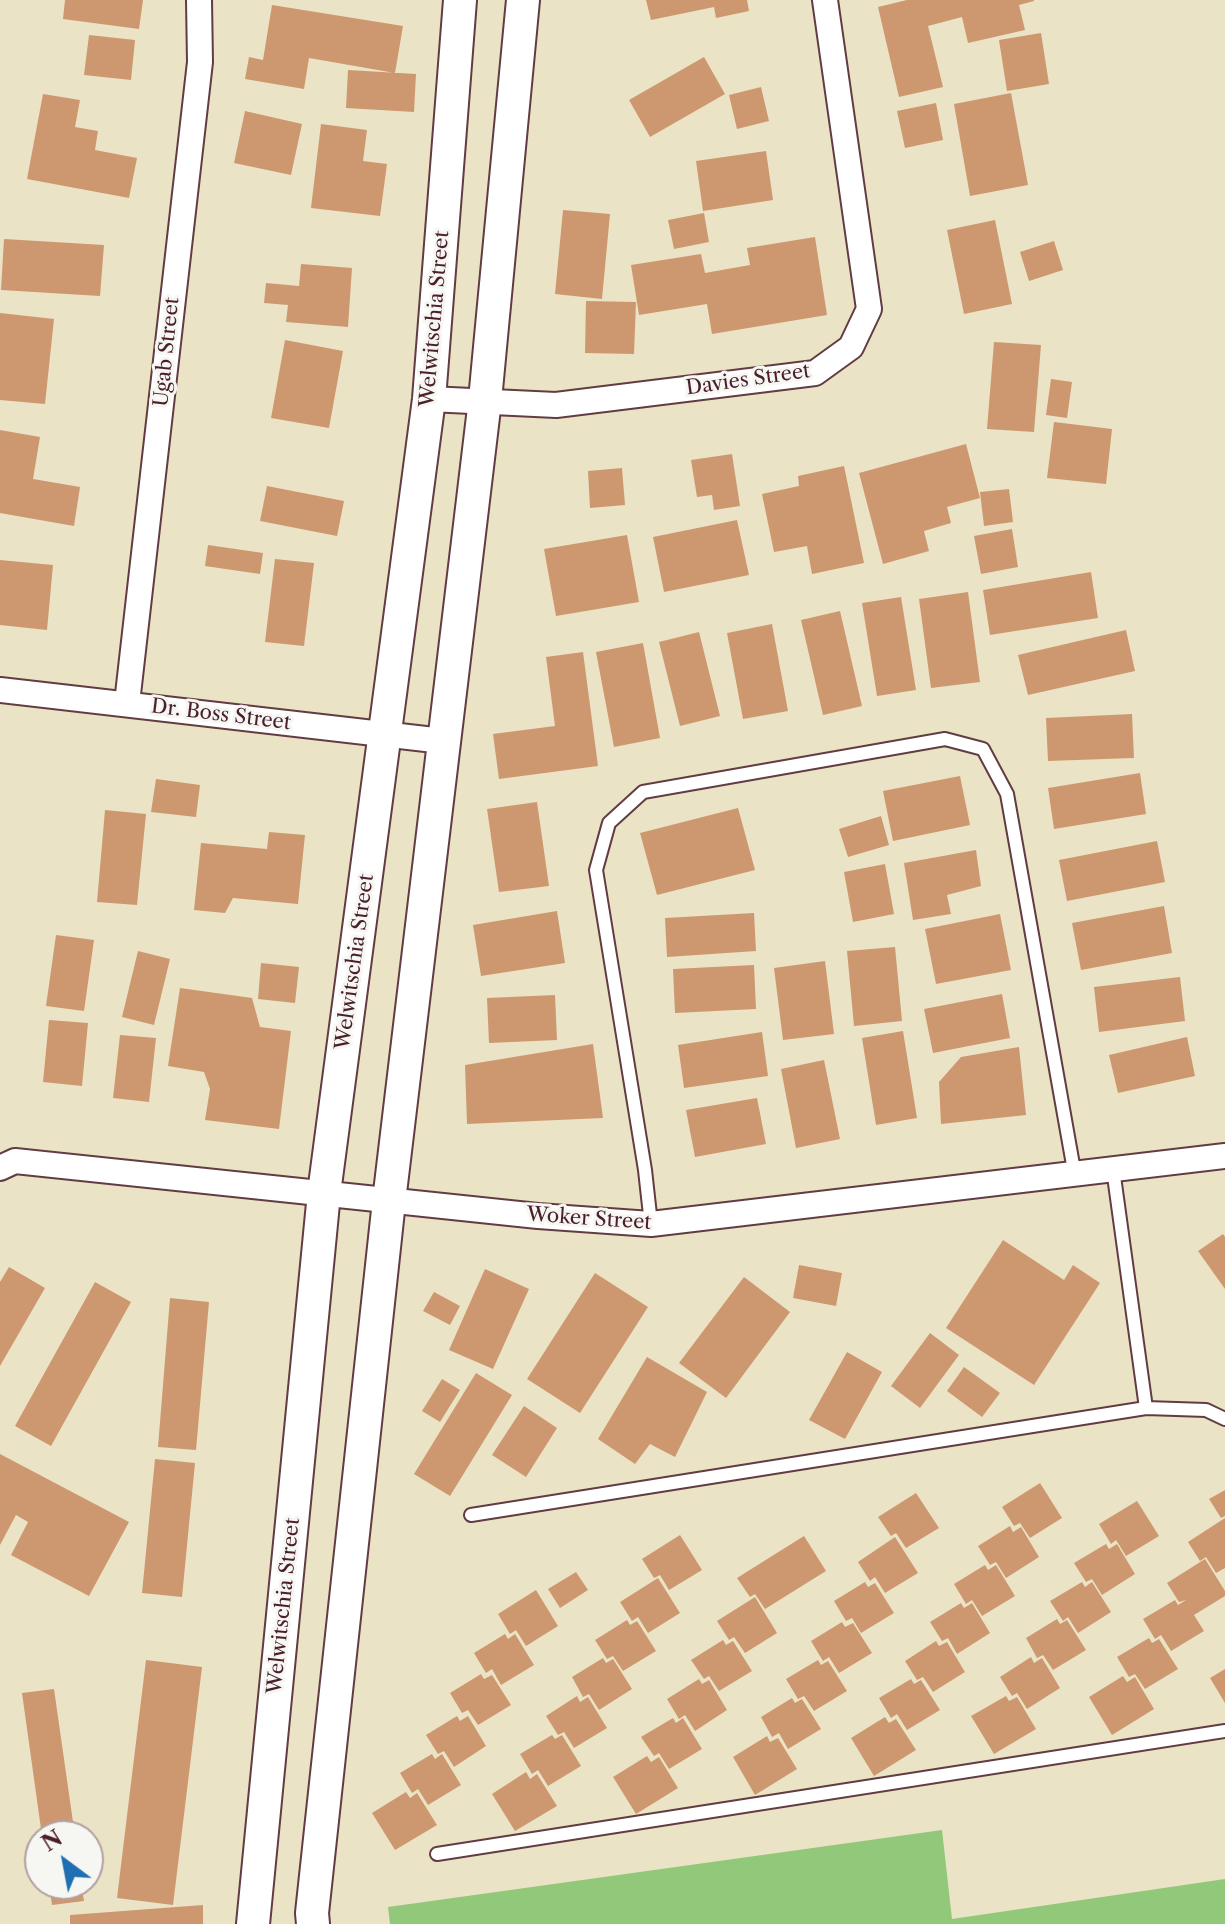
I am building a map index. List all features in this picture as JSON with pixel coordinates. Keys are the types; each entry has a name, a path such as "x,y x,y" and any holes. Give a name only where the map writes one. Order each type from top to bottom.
{"street":[{"name":"Ugab Street","path":"127,703 200,62 199,0"},
{"name":"Welwitschia Street","path":"253,1924 324,1193 429,399 460,0"},
{"path":"313,1924 347,1568 485,400 523,0"},
{"name":"Davies Street","path":"429,399 556,405 815,373 851,347 869,309 825,0"},
{"name":"Dr. Boss Street","path":"0,690 443,741"},
{"name":"Woker Street","path":"0,1168 15,1161 389,1201 651,1224 1225,1156"}],"lane":[{"path":"651,1224 596,870 609,823 643,792 945,739 983,749 1007,794 1075,1176"},
{"path":"1113,1169 1146,1408"},
{"path":"471,1515 1146,1408 1206,1410 1225,1419"},
{"path":"437,1854 1225,1731"}],"green space":[{"path":"942,1830 952,1919 1225,1879 1225,1924 390,1924 388,1907"}],"building":[{"path":"65,0 143,0 139,29 63,19"},
{"path":"646,0 747,0 749,11 716,18 714,7 651,20"},
{"path":"907,0 1034,1 1019,5 1025,30 968,43 962,17 928,26 943,87 899,97 878,7"},
{"path":"272,5 403,26 395,73 309,58 304,89 245,79 249,57 263,60"},
{"path":"1041,33 1049,84 1007,91 999,40"},
{"path":"89,35 135,40 131,80 84,75"},
{"path":"704,57 725,94 650,137 629,100"},
{"path":"348,70 416,74 414,112 346,108"},
{"path":"761,87 769,121 737,129 729,95"},
{"path":"1011,93 1028,185 970,196 954,104"},
{"path":"43,94 80,100 75,127 98,131 95,150 137,158 129,198 27,179"},
{"path":"936,103 943,140 905,148 897,111"},
{"path":"245,111 302,124 291,175 234,163"},
{"path":"321,124 367,130 363,161 387,164 380,216 311,208"},
{"path":"766,151 773,200 703,211 696,161"},
{"path":"563,210 610,214 602,299 555,294"},
{"path":"704,213 709,242 674,249 668,220"},
{"path":"995,220 1012,304 964,314 947,230"},
{"path":"815,237 827,315 712,334 707,304 639,315 631,265 701,254 705,273 750,265 747,248"},
{"path":"4,239 104,245 100,296 1,290"},
{"path":"1054,241 1063,270 1029,281 1020,252"},
{"path":"301,264 352,268 348,327 286,322 288,305 264,303 266,283 299,286"},
{"path":"586,301 636,302 634,354 585,353"},
{"path":"0,313 54,319 45,404 0,400"},
{"path":"285,340 343,351 329,428 271,418"},
{"path":"994,342 1041,345 1034,432 987,429"},
{"path":"1051,379 1072,382 1067,418 1046,415"},
{"path":"1054,422 1112,429 1106,484 1047,478"},
{"path":"0,430 40,437 33,479 80,487 74,526 0,513"},
{"path":"966,444 980,498 947,507 951,523 924,531 929,551 883,564 859,473"},
{"path":"732,454 740,506 714,510 712,495 697,497 691,460"},
{"path":"844,466 864,563 812,574 807,546 774,552 762,494 799,486 798,476"},
{"path":"622,468 625,505 590,508 588,471"},
{"path":"267,486 344,501 337,536 260,521"},
{"path":"1009,489 1013,522 984,526 980,492"},
{"path":"737,520 749,575 664,592 653,537"},
{"path":"1012,529 1018,567 981,574 974,536"},
{"path":"627,535 639,602 556,616 544,549"},
{"path":"208,545 263,553 260,574 205,566"},
{"path":"275,559 314,563 304,646 265,642"},
{"path":"0,560 53,565 47,630 0,625"},
{"path":"1091,572 1098,618 990,635 983,590"},
{"path":"968,592 980,682 931,688 919,599"},
{"path":"901,597 916,690 877,696 862,603"},
{"path":"840,611 862,706 823,715 801,620"},
{"path":"772,624 788,711 743,719 727,633"},
{"path":"1126,630 1135,671 1028,695 1018,655"},
{"path":"699,632 720,716 680,726 659,642"},
{"path":"643,643 660,738 614,747 596,652"},
{"path":"583,652 598,766 499,779 493,734 555,726 546,657"},
{"path":"1132,714 1134,758 1048,761 1046,718"},
{"path":"1140,773 1146,814 1054,829 1048,788"},
{"path":"960,776 970,825 893,841 883,791"},
{"path":"156,779 200,785 196,817 151,812"},
{"path":"537,802 549,886 499,892 487,809"},
{"path":"738,808 755,870 657,895 640,833"},
{"path":"105,810 146,814 137,905 97,902"},
{"path":"881,816 889,845 848,857 839,829"},
{"path":"269,832 305,835 298,904 233,898 225,913 194,910 201,843 267,849"},
{"path":"1157,841 1165,882 1067,901 1059,860"},
{"path":"976,850 981,886 947,895 951,914 913,920 904,863"},
{"path":"885,864 894,914 853,922 844,872"},
{"path":"1164,906 1172,953 1081,970 1072,923"},
{"path":"557,911 565,963 481,976 473,925"},
{"path":"754,913 756,951 667,957 665,918"},
{"path":"1000,914 1011,970 936,984 925,929"},
{"path":"56,935 94,940 84,1011 46,1006"},
{"path":"895,947 902,1021 854,1026 847,951"},
{"path":"138,951 170,959 154,1025 122,1017"},
{"path":"825,961 834,1034 783,1040 774,968"},
{"path":"261,963 299,967 295,1003 258,999"},
{"path":"754,965 756,1009 675,1013 673,969"},
{"path":"1180,977 1185,1021 1099,1032 1094,987"},
{"path":"180,988 252,998 260,1027 291,1031 279,1129 205,1120 210,1089 204,1072 168,1066"},
{"path":"1002,994 1010,1038 933,1053 924,1009"},
{"path":"555,995 557,1040 489,1043 487,998"},
{"path":"49,1020 88,1023 82,1086 43,1082"},
{"path":"903,1031 917,1118 876,1125 862,1038"},
{"path":"762,1032 768,1076 684,1088 678,1045"},
{"path":"120,1035 156,1038 149,1102 113,1098"},
{"path":"1187,1037 1195,1076 1118,1093 1109,1055"},
{"path":"593,1044 603,1118 467,1124 465,1065"},
{"path":"1019,1047 1026,1115 941,1124 939,1082 961,1057"},
{"path":"824,1060 840,1139 796,1148 781,1069"},
{"path":"757,1098 766,1144 695,1157 686,1110"},
{"path":"1223,1234 1225,1237 1225,1289 1198,1251"},
{"path":"1003,1240 1064,1280 1073,1265 1100,1283 1034,1385 946,1328"},
{"path":"799,1265 842,1273 836,1306 793,1298"},
{"path":"9,1267 45,1288 0,1366 0,1282"},
{"path":"485,1269 529,1289 493,1369 449,1350"},
{"path":"595,1273 648,1307 580,1413 527,1379"},
{"path":"744,1277 790,1312 726,1398 679,1363"},
{"path":"95,1282 131,1302 51,1446 15,1426"},
{"path":"434,1292 460,1306 450,1325 423,1311"},
{"path":"170,1298 209,1302 196,1450 158,1447"},
{"path":"930,1333 959,1355 920,1408 891,1386"},
{"path":"847,1352 882,1372 845,1439 809,1420"},
{"path":"647,1357 707,1392 675,1457 650,1444 635,1464 598,1439"},
{"path":"964,1367 1000,1393 982,1417 947,1391"},
{"path":"476,1373 512,1395 450,1496 414,1474"},
{"path":"442,1379 460,1390 440,1422 422,1411"},
{"path":"524,1406 557,1428 526,1477 492,1455"},
{"path":"0,1454 129,1522 89,1596 11,1555 28,1522 16,1515 0,1545"},
{"path":"155,1459 195,1463 182,1597 142,1593"},
{"path":"1040,1483 1062,1518 1030,1538 1020,1523 1014,1526 1002,1507"},
{"path":"1225,1490 1225,1516 1221,1518 1209,1499"},
{"path":"916,1493 939,1528 906,1548 896,1533 891,1536 878,1517"},
{"path":"1137,1501 1159,1536 1126,1556 1116,1540 1111,1544 1099,1524"},
{"path":"1225,1518 1225,1568 1216,1573 1206,1557 1200,1561 1188,1542"},
{"path":"1010,1526 1013,1532 1021,1527 1039,1557 1006,1578 996,1562 990,1565 978,1546"},
{"path":"680,1535 702,1570 669,1590 660,1575 654,1578 642,1559"},
{"path":"804,1536 826,1571 765,1609 755,1594 750,1597 737,1578"},
{"path":"895,1537 918,1573 885,1593 875,1577 870,1581 858,1562"},
{"path":"1106,1544 1109,1549 1117,1544 1135,1574 1102,1595 1092,1579 1086,1582 1074,1563"},
{"path":"1205,1559 1225,1596 1194,1615 1204,1631 1171,1651 1161,1635 1155,1639 1143,1619 1175,1600 1178,1605 1186,1600 1179,1602 1167,1583"},
{"path":"985,1565 988,1570 996,1565 1015,1596 982,1616 972,1600 966,1604 954,1584"},
{"path":"576,1572 588,1590 560,1608 548,1589"},
{"path":"658,1578 680,1613 648,1633 638,1617 632,1621 620,1602"},
{"path":"865,1582 868,1587 875,1583 894,1613 861,1633 852,1618 846,1621 834,1601"},
{"path":"1082,1582 1085,1587 1092,1582 1111,1612 1078,1633 1068,1617 1063,1621 1050,1601"},
{"path":"536,1590 558,1626 526,1646 516,1630 510,1634 498,1614"},
{"path":"755,1597 777,1633 745,1653 734,1637 729,1640 717,1621"},
{"path":"961,1603 964,1608 972,1603 990,1633 957,1654 948,1638 942,1641 930,1622"},
{"path":"1057,1619 1060,1624 1067,1620 1086,1650 1053,1670 1043,1655 1037,1658 1026,1638"},
{"path":"627,1620 630,1625 637,1621 656,1651 623,1671 613,1656 607,1659 595,1640"},
{"path":"842,1622 845,1627 853,1623 872,1653 839,1673 829,1657 823,1661 811,1641"},
{"path":"505,1634 508,1639 515,1634 534,1665 501,1685 492,1669 486,1673 474,1653"},
{"path":"1149,1638 1152,1643 1159,1639 1178,1669 1145,1689 1135,1674 1129,1677 1117,1657"},
{"path":"723,1640 726,1645 733,1641 752,1671 719,1691 709,1676 704,1679 691,1660"},
{"path":"936,1641 939,1646 947,1642 965,1672 933,1692 923,1677 917,1680 905,1661"},
{"path":"1031,1657 1034,1663 1042,1658 1060,1688 1027,1709 1017,1693 1012,1696 1000,1677"},
{"path":"603,1658 606,1663 613,1659 632,1689 599,1710 589,1694 583,1697 572,1677"},
{"path":"146,1660 202,1667 173,1905 117,1898"},
{"path":"818,1660 821,1665 828,1661 847,1691 814,1711 804,1696 798,1699 786,1679"},
{"path":"1225,1669 1225,1703 1210,1678"},
{"path":"481,1674 484,1679 492,1675 511,1705 478,1725 468,1710 462,1713 450,1693"},
{"path":"1123,1676 1127,1682 1135,1677 1154,1709 1112,1735 1089,1697"},
{"path":"699,1679 702,1684 709,1680 727,1710 695,1731 685,1715 679,1719 667,1699"},
{"path":"911,1679 914,1684 921,1680 940,1710 907,1730 897,1714 891,1718 879,1698"},
{"path":"54,1689 73,1820 40,1820 22,1693"},
{"path":"577,1696 580,1702 588,1697 607,1728 574,1748 564,1732 558,1735 546,1716"},
{"path":"1006,1696 1009,1701 1017,1697 1036,1729 994,1754 971,1716"},
{"path":"792,1698 795,1703 802,1699 821,1729 788,1749 779,1733 772,1737 761,1717"},
{"path":"457,1716 460,1721 468,1716 486,1746 454,1767 444,1751 438,1754 426,1735"},
{"path":"885,1717 889,1723 896,1719 916,1750 874,1776 851,1738"},
{"path":"673,1718 676,1723 683,1718 702,1749 669,1769 659,1753 654,1756 641,1737"},
{"path":"552,1735 555,1739 562,1735 581,1766 548,1786 538,1770 532,1774 520,1754"},
{"path":"767,1736 770,1742 778,1738 797,1769 755,1795 733,1757"},
{"path":"432,1754 435,1759 442,1754 461,1785 428,1805 418,1789 412,1793 400,1773"},
{"path":"647,1756 651,1762 659,1757 678,1788 636,1814 613,1777"},
{"path":"526,1772 530,1779 537,1774 557,1806 515,1831 492,1794"},
{"path":"406,1792 410,1798 417,1793 437,1825 395,1850 372,1813"},
{"path":"51,1900 84,1901 52,1905"},
{"path":"203,1905 203,1924 70,1924 70,1915"}]}
